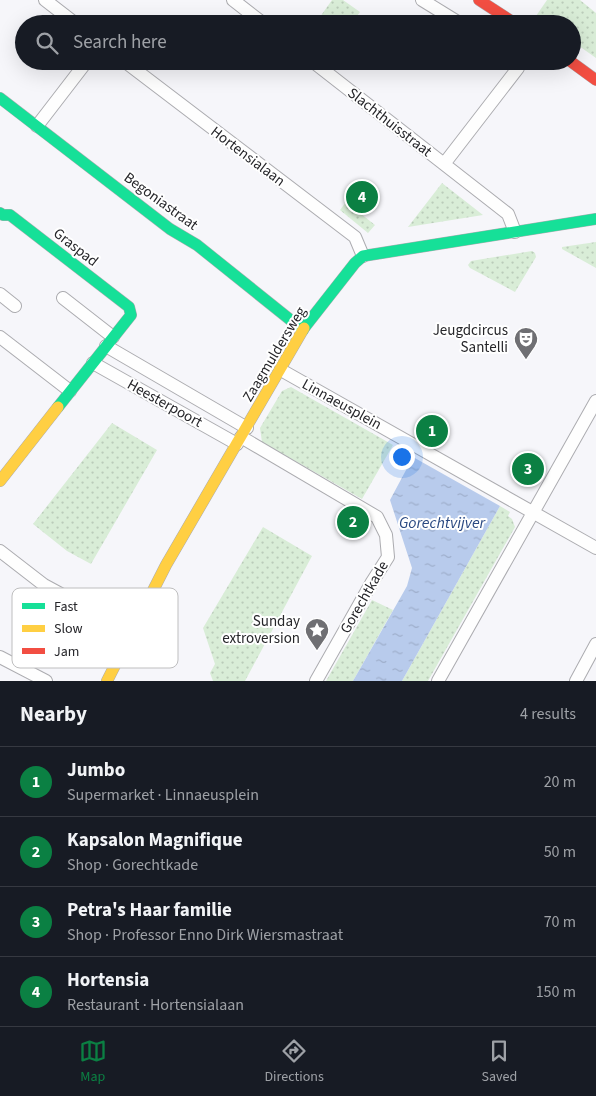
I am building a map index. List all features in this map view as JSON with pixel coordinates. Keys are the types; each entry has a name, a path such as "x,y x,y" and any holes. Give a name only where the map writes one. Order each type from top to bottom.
{"street":[{"path":"45,0 64,15"},
{"path":"233,0 252,15"},
{"path":"422,0 446,15"},
{"path":"479,0 502,15"},
{"path":"581,69 596,80"},
{"path":"37,126 79,70"},
{"name":"Hortensialaan","path":"136,70 355,237 363,256"},
{"name":"Slachthuisstraat","path":"324,70 508,214 514,232"},
{"name":"Slachthuisstraat","path":"444,164 516,70"},
{"name":"Begoniastraat","path":"0,98 170,230 197,245 303,330"},
{"name":"Graspad","path":"1,214 10,215 129,307 131,314 110,342"},
{"path":"363,256 596,219"},
{"name":"Zaagmuldersweg","path":"154,588 303,330 355,263 363,256"},
{"path":"0,294 15,306"},
{"name":"Heesterpoort","path":"63,298 110,342 242,436"},
{"path":"0,337 70,391"},
{"path":"0,481 110,342"},
{"name":"Heesterpoort","path":"93,363 242,436"},
{"name":"Linnaeusplein","path":"281,370 596,548"},
{"path":"438,681 596,400"},
{"name":"Gorechtkade","path":"242,436 377,516 386,535 388,557 316,681"},
{"path":"0,551 51,588"},
{"path":"576,681 596,644"},
{"path":"0,657 12,663"},
{"path":"21,668 46,681"},
{"name":"Zaagmuldersweg","path":"107,681 113,668"}],"green space":[{"path":"332,0 343,0 360,12 358,15 321,15"},
{"path":"547,0 580,0 596,13 596,58 581,47 581,15 537,15"},
{"path":"442,183 483,215 408,227"},
{"path":"346,202 375,225 368,233 340,210"},
{"path":"596,242 596,268 562,249 562,247"},
{"path":"532,251 536,257 515,292 470,268 468,265 471,261"},
{"path":"291,387 393,445 362,499 262,442 260,428 282,391"},
{"path":"112,423 157,450 91,564 67,551 33,524"},
{"path":"500,506 510,512 508,516 512,519 515,527 428,681 402,681"},
{"path":"263,527 312,556 245,681 213,681 210,673 215,664 203,628"},
{"path":"372,600 393,610 353,681 326,681"}],"water":[{"name":"Gorechtvijver","path":"413,457 500,506 402,681 353,681 407,586 412,568 390,500"}],"traffic: fast":[{"path":"0,98 170,229 197,245 303,330"},
{"path":"0,213 10,215 129,307 131,315 58,407"},
{"path":"304,328 355,263 363,256 596,219"}],"traffic: slow":[{"path":"154,588 304,328"},
{"path":"0,481 58,407"},
{"path":"107,681 114,668"}],"traffic: jam":[{"path":"479,0 502,15"},
{"path":"581,69 596,80"}],"place":[{"name":"Hortensia","path":"362,197"},
{"name":"Jeugdcircus Santelli","path":"526,360"},
{"name":"Jumbo","path":"432,431"},
{"name":"Petra's Haar familie","path":"528,469"},
{"name":"Kapsalon Magnifique","path":"353,522"},
{"name":"Sunday extroversion","path":"317,651"}]}
